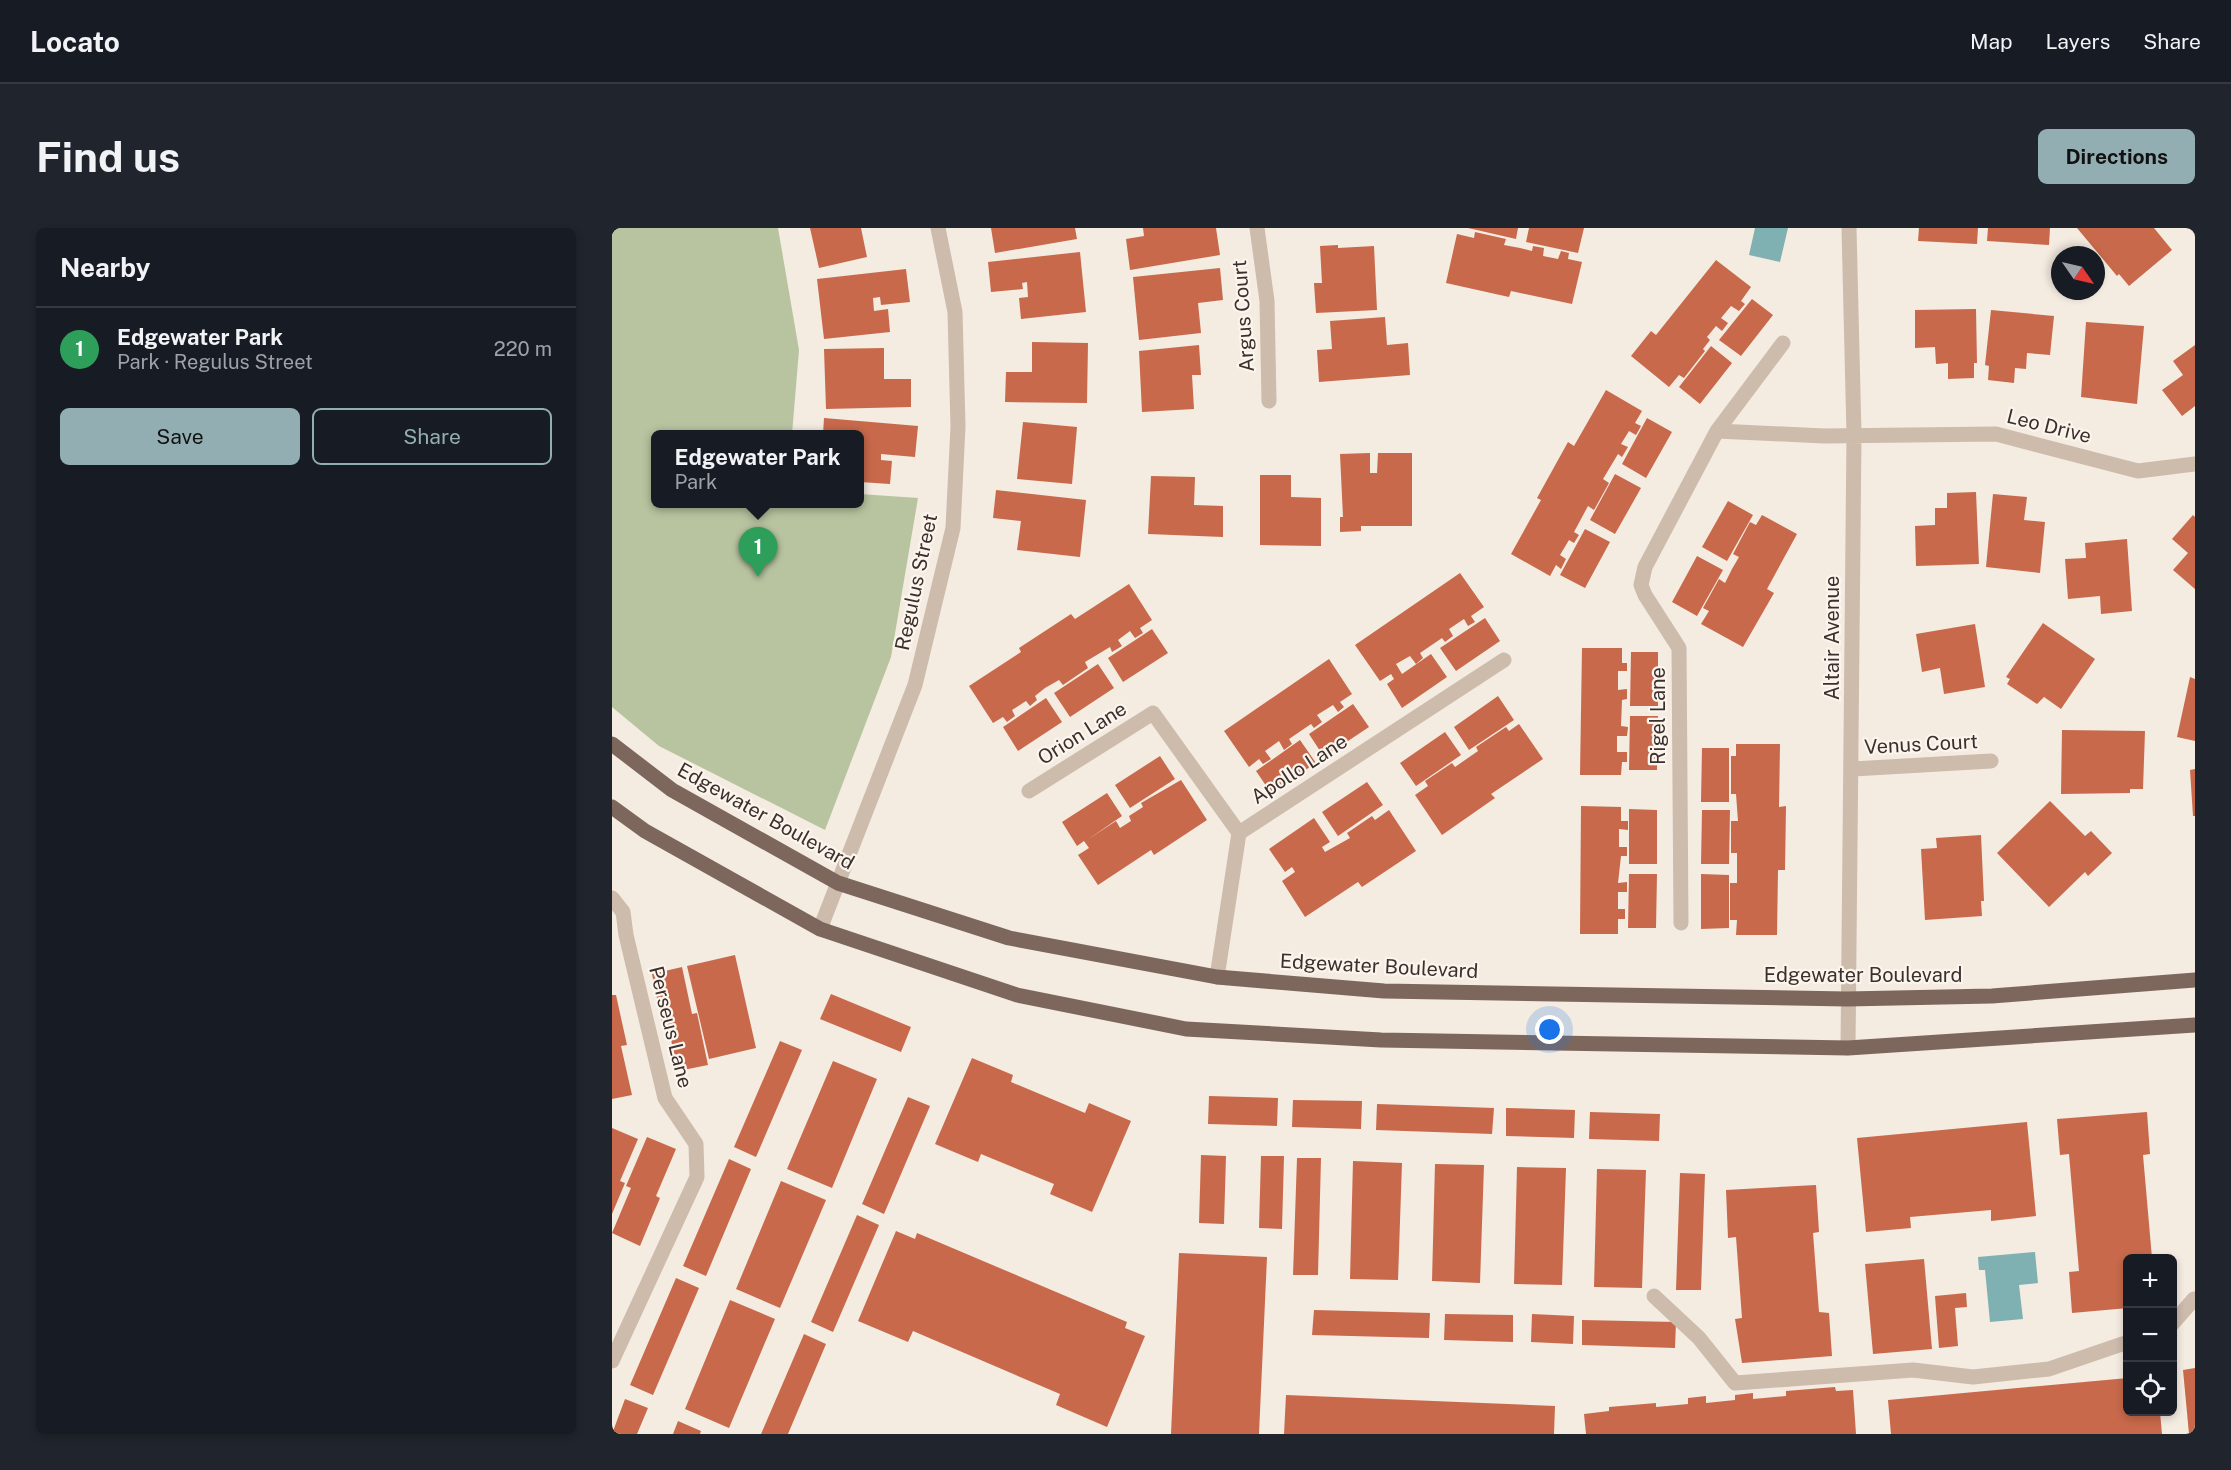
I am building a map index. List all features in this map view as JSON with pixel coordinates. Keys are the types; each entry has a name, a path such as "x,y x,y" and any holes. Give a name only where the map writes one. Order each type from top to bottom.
{"main road":[{"name":"Edgewater Boulevard","path":"612,744 672,790 838,883 1009,938 1217,977 1384,991 1847,999 1992,996 2195,980"},
{"path":"612,807 645,831 820,929 1017,995 1186,1029 1381,1040 1848,1048 2195,1024"}],"street":[{"name":"Regulus Street","path":"820,929 915,685 953,528 958,427 955,312 938,228"},
{"name":"Argus Court","path":"1257,228 1268,302 1269,401"},
{"name":"Altair Avenue","path":"1848,1048 1847,999 1853,769 1854,435 1849,228"},
{"name":"Rigel Lane","path":"1681,923 1679,648 1641,585 1645,567 1717,431 1783,344"},
{"path":"1717,431 1854,435"},
{"name":"Leo Drive","path":"1854,435 1995,434 2139,471 2195,464"},
{"name":"Apollo Lane","path":"1239,833 1504,660"},
{"name":"Orion Lane","path":"1029,791 1153,713 1239,833"},
{"name":"Venus Court","path":"1853,769 1991,761"},
{"path":"1217,977 1239,833"},
{"name":"Perseus Lane","path":"612,898 623,912 626,935 665,1098 696,1144 697,1177 612,1361"},
{"path":"1654,1296 1700,1338 1735,1383 1913,1370 1973,1377 2049,1369 2123,1343"},
{"path":"2177,1318 2194,1299"}],"green space":[{"path":"612,228 778,228 799,350 792,430 651,430 651,508 864,508 864,494 918,498 891,657 825,830 659,746 612,707"}],"water":[{"path":"1755,228 1788,228 1780,262 1749,255"},
{"path":"2035,1252 2038,1283 2019,1285 2023,1319 1990,1322 1985,1270 1979,1270 1978,1257"}],"building":[{"path":"810,228 861,228 867,257 819,268"},
{"path":"991,228 1075,228 1077,239 995,253"},
{"path":"1143,228 1216,228 1220,255 1130,270 1126,239 1144,236"},
{"path":"1468,228 1518,228 1516,239"},
{"path":"1529,228 1584,228 1578,253 1526,242"},
{"path":"1919,228 1978,228 1977,244 1918,241"},
{"path":"1988,228 2050,228 2049,245 1987,241"},
{"path":"2077,228 2154,228 2172,250 2129,286 2105,262 2105,246 2092,246"},
{"path":"1475,232 1506,239 1504,245 1532,251 1533,246 1544,248 1543,256 1558,259 1561,251 1569,253 1568,259 1582,262 1572,304 1511,291 1509,297 1446,283 1457,234 1474,238"},
{"path":"1338,245 1338,248 1374,246 1377,310 1316,313 1314,283 1322,283 1320,246"},
{"path":"1080,252 1086,312 1021,319 1019,298 1028,297 1027,282 1022,283 1023,289 991,292 988,262"},
{"path":"1716,260 1751,287 1741,301 1745,304 1739,311 1731,306 1721,318 1728,323 1722,331 1716,326 1707,337 1710,340 1703,349 1705,351 1684,378 1679,375 1669,387 1631,356 1651,331 1656,335"},
{"path":"1220,268 1223,300 1198,303 1201,333 1139,340 1133,277"},
{"path":"906,269 910,302 881,305 880,297 873,298 874,311 888,309 890,332 824,339 817,279"},
{"path":"1752,299 1773,315 1741,356 1719,340"},
{"path":"1976,309 1977,363 1974,363 1974,378 1948,379 1948,363 1936,364 1935,347 1915,348 1915,310"},
{"path":"1991,310 2054,316 2050,355 2027,353 2026,369 2015,368 2014,383 1988,380 1989,366 1985,365"},
{"path":"1385,317 1387,345 1408,343 1410,375 1319,382 1317,350 1332,349 1330,321"},
{"path":"2086,322 2144,326 2137,404 2081,397"},
{"path":"1032,342 1088,343 1087,403 1005,402 1006,372 1032,372"},
{"path":"1199,345 1201,375 1192,375 1194,409 1142,412 1139,351"},
{"path":"2195,345 2195,406 2182,416 2162,390 2183,375 2173,361"},
{"path":"1711,346 1732,363 1700,404 1679,387"},
{"path":"884,348 884,379 911,379 911,407 826,409 824,349"},
{"path":"1606,390 1642,411 1635,423 1641,426 1636,435 1629,431 1621,444 1628,447 1622,457 1618,454 1603,479 1609,483 1594,510 1588,506 1574,532 1579,535 1574,543 1569,540 1560,555 1566,559 1561,569 1556,565 1550,576 1511,554 1541,500 1537,498 1568,442 1574,446"},
{"path":"824,418 918,426 915,457 881,454 881,460 892,461 890,484 864,482 864,430 823,430"},
{"path":"1647,418 1672,432 1646,478 1622,464"},
{"path":"1023,422 1077,427 1072,484 1017,479"},
{"path":"1370,453 1370,473 1377,473 1378,453 1412,453 1412,526 1361,526 1361,531 1340,532 1340,517 1343,517 1340,454"},
{"path":"1615,474 1641,488 1615,534 1590,520"},
{"path":"1260,475 1291,475 1291,497 1321,498 1321,546 1260,545"},
{"path":"1151,476 1195,477 1194,505 1223,506 1223,537 1148,534"},
{"path":"996,490 1086,500 1080,557 1017,550 1021,521 993,518"},
{"path":"1976,492 1979,564 1916,566 1915,526 1935,525 1935,508 1947,508 1947,493"},
{"path":"1993,494 2027,497 2024,520 2045,522 2040,573 1986,567"},
{"path":"1728,501 1753,515 1727,561 1702,547"},
{"path":"1762,515 1797,534 1767,589 1774,593 1743,647 1701,624 1709,611 1703,608 1719,579 1725,583 1739,557 1733,554 1750,522 1756,525"},
{"path":"2193,515 2195,517 2195,589 2173,570 2188,553 2172,539"},
{"path":"1585,529 1610,542 1585,588 1560,575"},
{"path":"2127,539 2132,611 2101,614 2100,596 2068,599 2065,559 2086,558 2085,543"},
{"path":"1697,556 1723,570 1697,616 1672,602"},
{"path":"1460,573 1484,607 1471,616 1475,622 1468,626 1464,619 1449,629 1453,636 1445,642 1442,638 1420,653 1423,658 1416,664 1410,656 1396,664 1402,674 1431,654 1447,677 1402,708 1387,684 1394,679 1391,674 1380,681 1355,645"},
{"path":"1129,584 1152,620 1140,628 1143,633 1135,638 1130,631 1118,640 1122,646 1112,652 1110,647 1085,662 1088,668 1063,685 1059,680 1045,688 1035,696 1037,700 1030,706 1026,701 1012,710 1015,716 1007,722 1003,717 993,723 969,686 1021,652 1019,648 1071,614 1075,619"},
{"path":"1485,618 1500,641 1456,671 1440,648"},
{"path":"2043,623 2095,659 2061,709 2044,697 2037,704 2007,684 2010,679 2006,677"},
{"path":"1975,624 1985,687 1944,694 1940,668 1922,672 1916,634"},
{"path":"1152,629 1168,653 1123,682 1108,658"},
{"path":"1582,648 1622,648 1622,663 1627,663 1627,671 1618,671 1618,690 1627,689 1627,699 1622,700 1621,726 1628,727 1627,736 1617,736 1617,752 1627,752 1627,762 1622,762 1621,775 1580,775"},
{"path":"1631,652 1658,652 1658,706 1630,706"},
{"path":"1329,659 1352,694 1340,702 1344,707 1338,712 1333,705 1317,715 1322,722 1314,728 1311,724 1289,739 1292,744 1284,750 1279,741 1265,751 1271,759 1263,764 1259,759 1249,767 1224,731"},
{"path":"1098,664 1114,688 1070,717 1054,693"},
{"path":"2190,677 2195,679 2195,741 2177,737"},
{"path":"1498,696 1514,720 1469,750 1454,727"},
{"path":"1046,698 1062,722 1018,751 1003,727"},
{"path":"1353,704 1369,727 1324,757 1309,734"},
{"path":"1630,716 1658,716 1657,770 1629,770"},
{"path":"1519,724 1543,759 1491,794 1495,798 1442,835 1415,795 1428,786 1425,781 1452,763 1455,767 1478,751 1476,747 1506,727 1509,731"},
{"path":"2062,730 2145,731 2143,789 2130,789 2130,793 2061,794"},
{"path":"1445,732 1461,755 1416,786 1400,763"},
{"path":"1300,740 1316,763 1271,793 1256,771"},
{"path":"1736,744 1780,744 1779,807 1786,806 1785,870 1778,870 1777,935 1736,935 1737,920 1730,920 1730,883 1737,883 1737,853 1731,853 1731,821 1738,821 1736,794 1731,794 1731,756 1736,756"},
{"path":"1702,748 1729,748 1729,802 1701,802"},
{"path":"1160,756 1175,779 1130,808 1115,785"},
{"path":"2195,769 2195,816 2193,816 2190,770"},
{"path":"1181,780 1207,820 1154,855 1151,850 1098,885 1078,855 1089,848 1084,841 1077,846 1062,822 1107,793 1122,816 1087,840 1116,821 1120,828 1131,821 1129,816 1143,807 1141,803"},
{"path":"1367,782 1383,805 1338,836 1322,812"},
{"path":"2050,801 2085,836 2091,831 2112,853 2088,876 2085,872 2049,907 1997,853"},
{"path":"1581,806 1621,807 1621,821 1628,821 1628,830 1619,829 1619,847 1627,847 1627,856 1621,856 1618,883 1627,882 1627,892 1618,892 1618,909 1625,909 1625,919 1618,919 1618,934 1580,934"},
{"path":"1629,809 1657,810 1657,864 1629,864"},
{"path":"1389,810 1416,851 1362,887 1358,882 1305,917 1282,881 1295,872 1292,867 1285,872 1269,849 1314,818 1330,842 1322,847 1325,852 1350,838 1347,833 1372,816 1375,820"},
{"path":"1702,810 1730,810 1729,864 1701,864"},
{"path":"1981,835 1984,901 1981,901 1982,916 1925,920 1921,849 1937,848 1936,838"},
{"path":"1629,874 1657,874 1656,928 1628,928"},
{"path":"1701,874 1729,875 1729,928 1701,929"},
{"path":"735,955 756,1048 709,1059 687,966"},
{"path":"682,967 692,1014 697,1013 708,1065 678,1071 667,1022 662,1023 652,974"},
{"path":"831,994 911,1027 901,1052 820,1019"},
{"path":"612,995 616,995 627,1045 621,1046 632,1095 612,1099"},
{"path":"780,1041 802,1050 756,1157 734,1147"},
{"path":"972,1058 1013,1075 1011,1082 1085,1113 1089,1103 1131,1121 1092,1212 1050,1194 1054,1184 981,1154 978,1162 935,1144"},
{"path":"833,1061 877,1079 832,1188 787,1169"},
{"path":"1209,1096 1278,1098 1277,1126 1208,1124"},
{"path":"908,1097 930,1106 884,1214 862,1204"},
{"path":"1293,1100 1362,1101 1361,1129 1292,1127"},
{"path":"1377,1104 1494,1108 1492,1134 1376,1130"},
{"path":"1506,1108 1575,1110 1574,1138 1506,1136"},
{"path":"1590,1112 1660,1114 1659,1141 1589,1139"},
{"path":"2147,1112 2150,1154 2143,1155 2152,1254 2123,1254 2123,1308 2072,1313 2069,1272 2079,1271 2069,1154 2060,1155 2057,1119"},
{"path":"2027,1122 2036,1216 1991,1221 1991,1210 1910,1217 1911,1228 1866,1232 1857,1138"},
{"path":"612,1128 638,1139 620,1181 625,1183 612,1214"},
{"path":"647,1137 676,1149 656,1196 660,1198 640,1246 612,1233 631,1188 626,1186"},
{"path":"1201,1155 1226,1156 1224,1224 1199,1223"},
{"path":"1261,1156 1284,1156 1282,1229 1259,1228"},
{"path":"1297,1158 1321,1158 1318,1275 1293,1275"},
{"path":"729,1159 751,1169 706,1276 683,1266"},
{"path":"1353,1161 1402,1163 1398,1280 1350,1279"},
{"path":"1435,1164 1484,1165 1480,1283 1432,1281"},
{"path":"1517,1167 1566,1168 1562,1285 1514,1284"},
{"path":"1597,1169 1646,1170 1642,1288 1594,1287"},
{"path":"1680,1173 1705,1174 1701,1290 1676,1290"},
{"path":"781,1181 826,1200 780,1308 736,1289"},
{"path":"1816,1185 1819,1232 1813,1233 1819,1312 1829,1313 1832,1356 1742,1363 1735,1319 1742,1318 1736,1237 1728,1238 1726,1190"},
{"path":"857,1215 879,1225 833,1332 811,1322"},
{"path":"896,1231 915,1239 917,1233 1127,1322 1125,1328 1145,1336 1107,1427 1056,1405 1060,1394 913,1331 908,1342 858,1321"},
{"path":"1179,1253 1267,1257 1259,1434 1171,1434"},
{"path":"1924,1259 1932,1349 1873,1354 1865,1264"},
{"path":"676,1278 699,1288 653,1395 630,1385"},
{"path":"1966,1293 1967,1307 1955,1308 1958,1346 1939,1348 1935,1296"},
{"path":"730,1300 775,1319 729,1428 685,1409"},
{"path":"1314,1310 1430,1313 1429,1338 1312,1335"},
{"path":"1445,1314 1513,1315 1513,1342 1444,1340"},
{"path":"1532,1314 1574,1316 1573,1344 1531,1342"},
{"path":"1582,1320 1676,1322 1675,1348 1582,1345"},
{"path":"804,1334 826,1344 788,1434 761,1434"},
{"path":"2195,1368 2195,1434 2189,1434 2183,1370"},
{"path":"2123,1378 2123,1416 2160,1416 2162,1434 1891,1434 1888,1400"},
{"path":"1835,1387 1836,1391 1853,1390 1856,1434 1586,1434 1584,1414 1609,1411 1609,1407 1656,1403 1656,1407 1688,1404 1688,1398 1706,1396 1706,1403 1735,1400 1735,1395 1753,1393 1753,1399 1786,1396 1786,1391"},
{"path":"1286,1395 1555,1406 1554,1434 1284,1434"},
{"path":"625,1399 648,1408 637,1434 612,1434"},
{"path":"678,1421 701,1431 700,1434 673,1434"}],"place":[{"name":"Edgewater Park","path":"758,577"}]}
